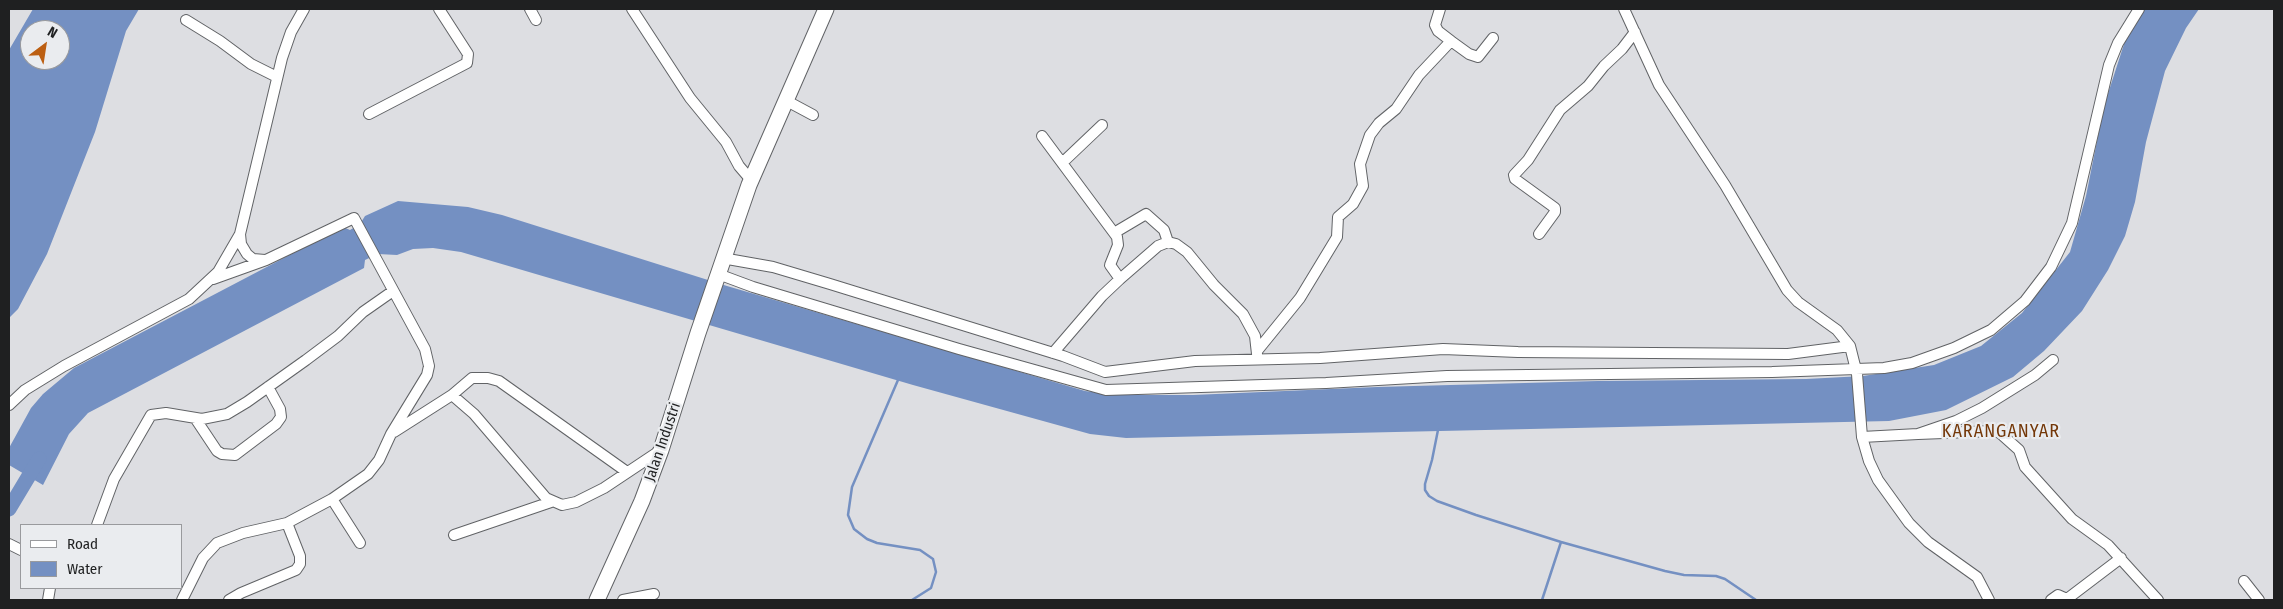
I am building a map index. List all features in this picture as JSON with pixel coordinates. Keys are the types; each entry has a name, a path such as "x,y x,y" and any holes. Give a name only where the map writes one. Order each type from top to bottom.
{"main road":[{"name":"Jalan Industri","path":"598,600 642,501 661,450 722,258 751,180 826,9"}],"street":[{"path":"213,280 240,234 277,77 291,32 304,9"},
{"path":"369,114 467,63 468,54 439,9"},
{"path":"530,9 536,20"},
{"path":"632,9 690,98 726,142 739,166 751,180"},
{"path":"1440,9 1434,25 1451,41 1472,56 1478,57 1494,38"},
{"path":"1624,9 1659,85 1767,252 1787,290 1798,302 1836,330 1850,346 1856,371 1859,424 1872,471 1901,513 1928,542 1977,577 1989,600"},
{"path":"717,276 958,349 1106,390 1326,383 1447,376 1856,371 1912,363 1974,339 1991,330 2010,314 2044,278 2059,252 2072,223 2109,65 2118,43 2139,9"},
{"path":"186,20 220,40 251,64 277,77"},
{"path":"1539,234 1555,212 1555,208 1515,179 1514,175 1528,160 1560,110 1588,86 1635,32"},
{"path":"1256,355 1300,298 1337,237 1338,217 1354,204 1363,186 1360,164 1370,135 1379,123 1396,109 1419,75 1451,41"},
{"path":"785,100 813,115"},
{"path":"1062,163 1102,125"},
{"path":"1042,136 1114,233 1118,245 1110,265 1120,279"},
{"path":"1114,233 1146,214 1164,230 1168,242"},
{"path":"9,405 38,382 184,302 213,280 266,260 354,218 425,349 429,366 426,375 391,434 374,468 361,480 332,499 287,523 243,533 217,543 203,558 182,600"},
{"path":"240,234 241,244 247,254 253,259 266,260"},
{"path":"1054,353 1102,296 1158,246 1168,242 1176,244 1187,252 1214,285 1243,314 1251,327 1256,355"},
{"path":"722,258 773,267 1054,353 1106,372 1256,355 1320,358 1444,349 1518,352 1788,354 1850,346"},
{"path":"96,524 114,479 149,418 155,414 166,413 195,418 222,416 247,402 334,340 363,312 393,291"},
{"path":"1918,434 1956,421 1982,408 2035,375 2053,360"},
{"path":"391,434 452,395 472,378 488,378 498,381 628,472"},
{"path":"195,418 217,451 222,454 235,456 276,424 281,417 280,409 268,387"},
{"path":"452,395 474,414 541,493 551,502 562,505 576,502 604,488 661,450"},
{"path":"1862,437 2000,432 2019,450 2025,467 2072,519 2103,541 2121,558 2158,600"},
{"path":"332,499 360,544"},
{"path":"454,535 551,502"},
{"path":"228,600 296,570 300,564 300,556 287,523"},
{"path":"9,544 20,549"},
{"path":"2051,600 2058,596 2067,599 2121,558"},
{"path":"2244,582 2259,600"},
{"path":"623,600 654,594"}],"water":[{"path":"33,9 139,9 126,31 95,132 47,254 18,309 9,318 9,50 20,31 20,70 70,70 70,20 27,20"},
{"path":"2145,9 2199,9 2186,28 2165,71 2146,142 2135,202 2125,236 2108,270 2082,311 2044,351 2013,377 1946,410 1889,421 1126,438 1090,434 913,385 461,252 433,248 413,249 397,255 378,254 365,260 364,268 88,413 69,434 43,485 9,465 9,448 31,408 43,394 74,368 343,227 350,230 360,224 365,216 398,201 468,207 502,215 727,286 1085,391 1115,395 1193,395 1377,387 1598,381 1806,379 1863,376 1934,365 1981,346 2022,313 2070,252 2086,196 2104,106 2125,41"}],"waterway":[{"path":"898,380 852,487 848,515 854,529 867,539 877,543 920,550 933,559 936,572 931,588 912,600"},
{"path":"1438,430 1425,484 1425,490 1429,496 1437,501 1561,542 1665,571 1684,575 1716,576 1725,579 1756,600"},
{"path":"9,509 39,459"},
{"path":"1542,600 1561,542"}],"district":[{"name":"KARANGANYAR","path":"2001,432"}]}
